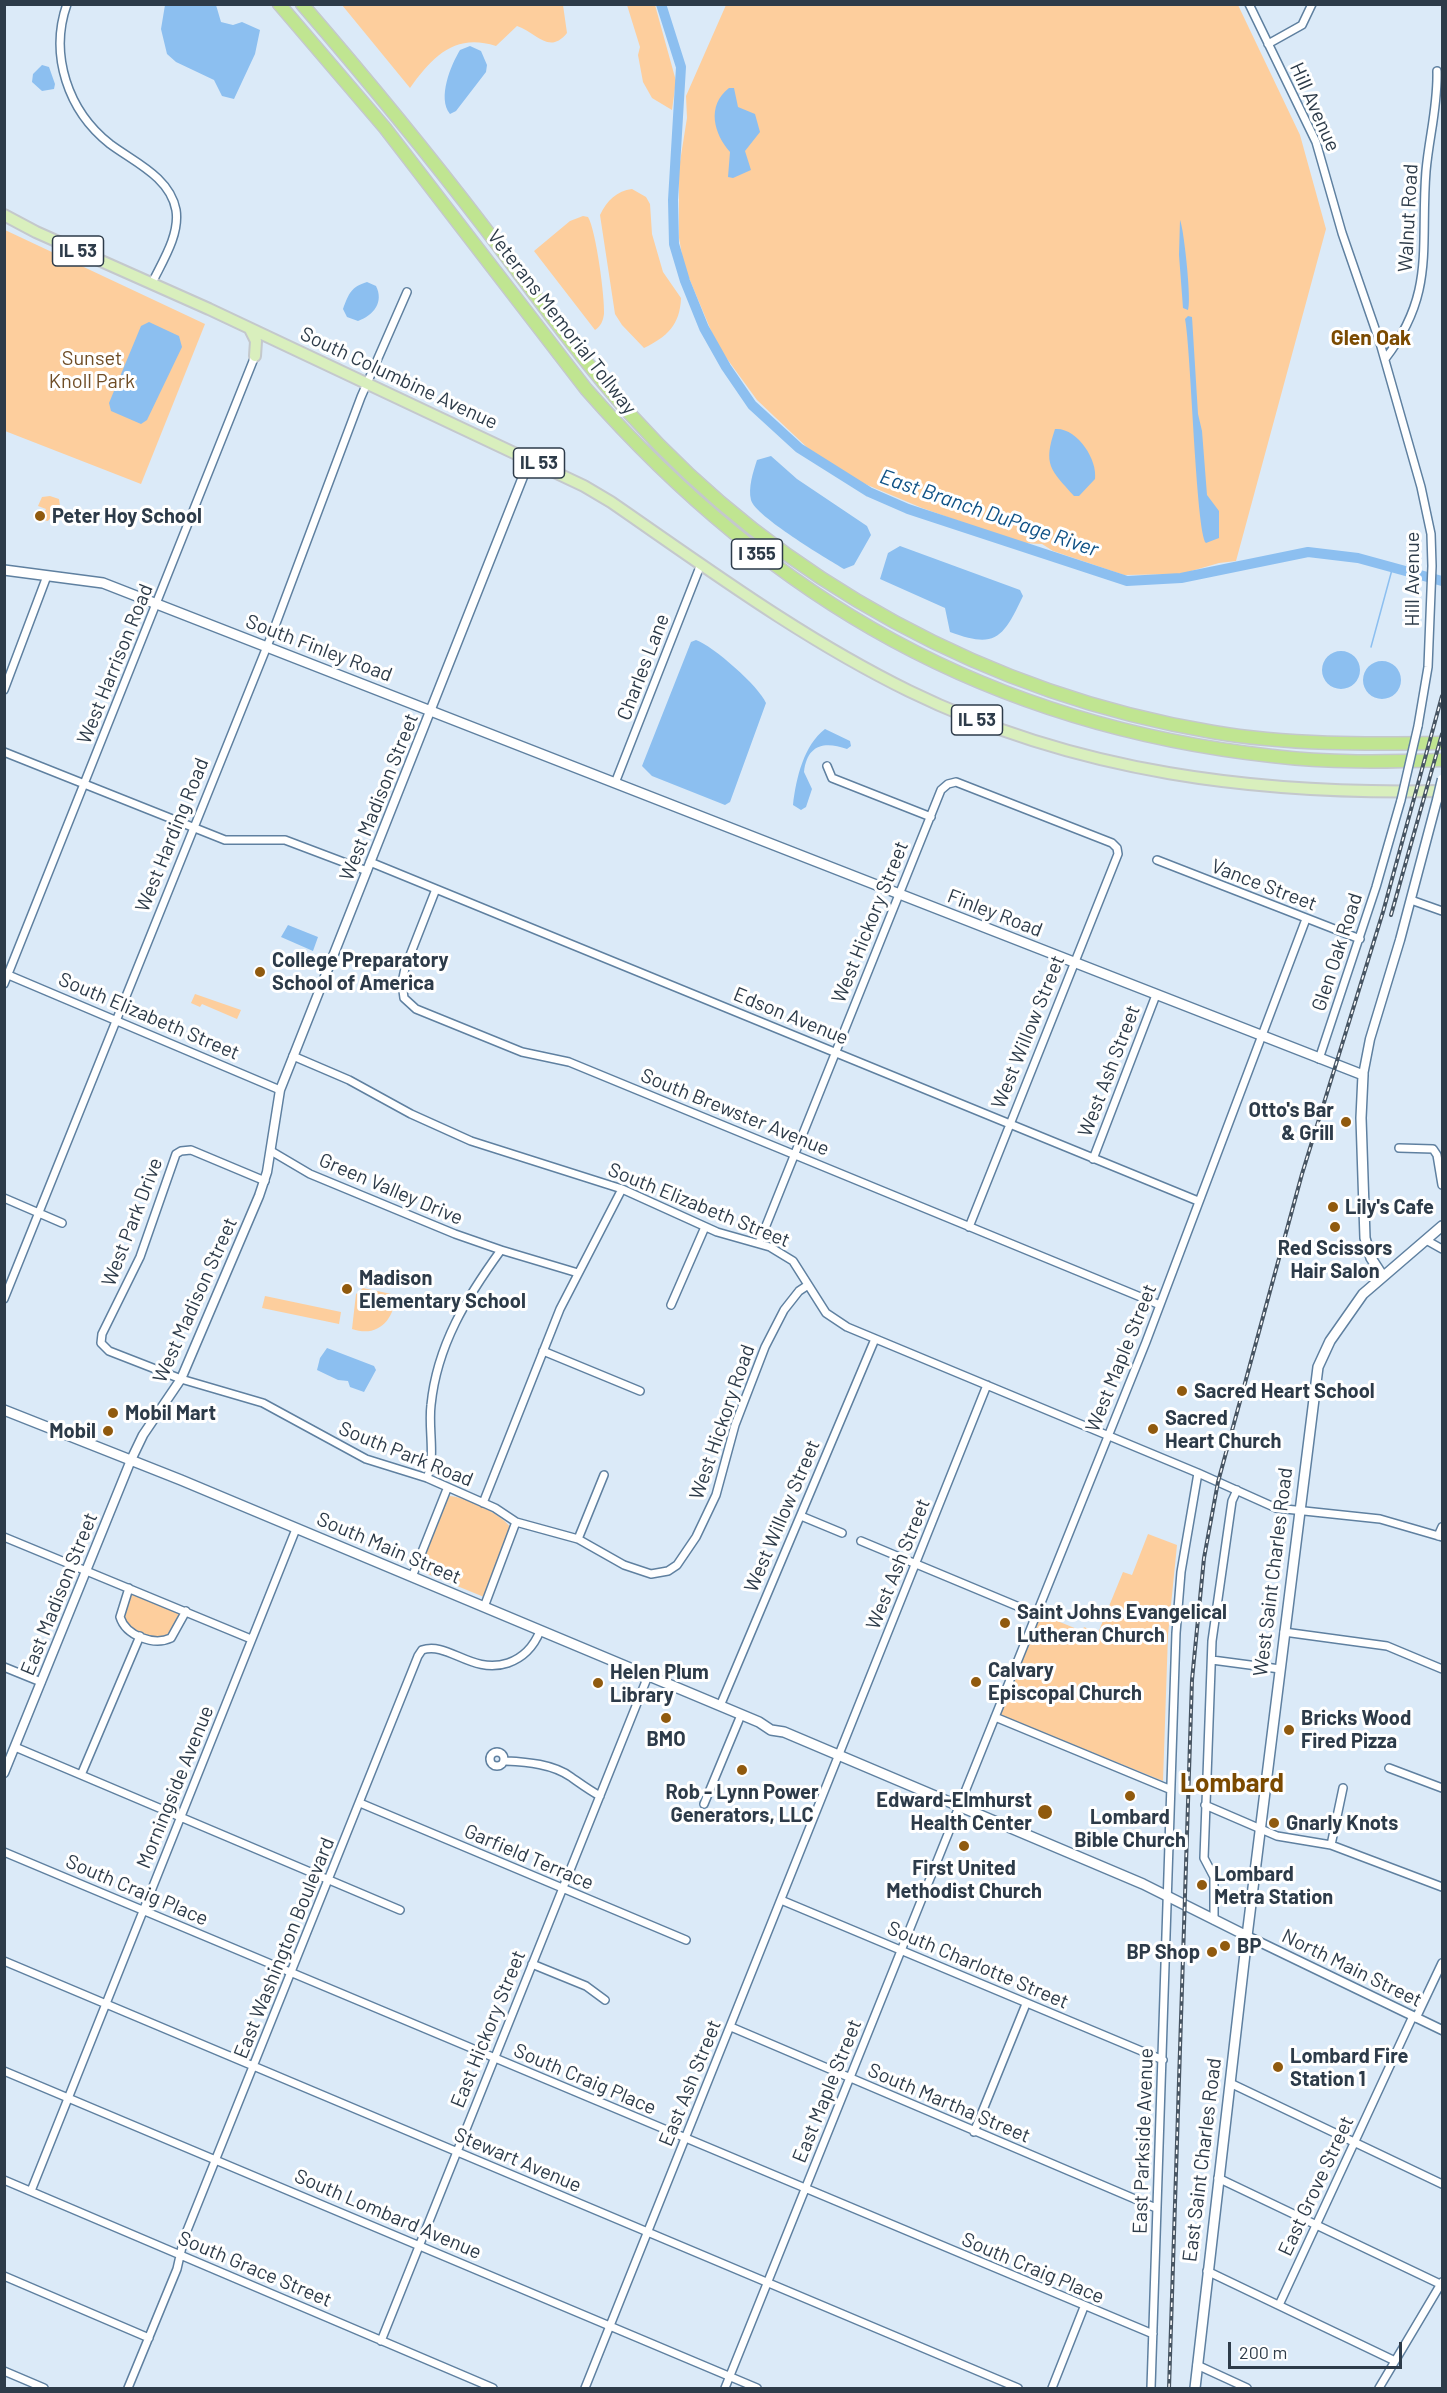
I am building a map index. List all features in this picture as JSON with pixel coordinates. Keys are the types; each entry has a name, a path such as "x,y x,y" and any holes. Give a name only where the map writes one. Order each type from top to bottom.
{"highway":[{"name":"Veterans Memorial Tollway","path":"279,4 385,128 586,389 620,428 714,519 819,597 872,630 949,669 1069,716 1130,733 1213,749 1274,757 1379,761 1443,760"},
{"name":"Veterans Memorial Tollway","path":"302,4 399,118 569,340 633,416 686,471 758,533 847,595 899,624 996,670 1074,698 1137,716 1213,732 1288,741 1443,743"}],"main road":[{"name":"South Columbine Avenue","path":"4,215 36,232 530,459 611,502 768,611 855,662 940,704 1026,738 1162,773 1224,783 1344,792 1440,795"},
{"path":"250,329 256,341 255,356"},
{"path":"255,356 265,345 274,340"},
{"name":"South Finley Road","path":"4,570 102,583 615,783"},
{"name":"Finley Road","path":"615,783 1363,1075"},
{"path":"1363,1075 1361,1118 1365,1238 1371,1257 1383,1275"},
{"name":"West Saint Charles Road","path":"1247,1936 1320,1360 1357,1303 1383,1275 1443,1226"},
{"name":"South Main Street","path":"4,1410 132,1460 759,1722 771,1730 784,1732 959,1806 1167,1895 1247,1936"},
{"name":"East Saint Charles Road","path":"1195,2388 1247,1936"}],"street":[{"path":"67,4 62,22 60,50 64,74 73,99 97,133 156,177 173,200 176,222 174,232 152,284"},
{"name":"Hill Avenue","path":"1249,4 1316,142 1342,233 1412,452 1431,534 1432,586 1428,668 1418,726 1385,856"},
{"path":"1268,44 1302,25 1312,4"},
{"name":"Walnut Road","path":"1384,359 1403,335 1419,293 1425,251 1426,171 1437,94 1437,71"},
{"name":"West Harding Road","path":"4,1299 266,647 366,383 407,292"},
{"name":"West Harrison Road","path":"4,984 6,974 255,356"},
{"name":"West Madison Street","path":"132,1460 143,1435 181,1379 264,1181 280,1090 530,459"},
{"name":"Charles Lane","path":"615,783 701,564"},
{"path":"4,690 47,576"},
{"path":"4,752 232,842 285,840 367,871"},
{"path":"827,766 832,778 931,817"},
{"path":"1363,1075 1370,1039 1412,900 1443,779"},
{"name":"West Hickory Street","path":"759,1243 941,790 948,784 956,782 1112,843 1118,850"},
{"name":"West Willow Street","path":"969,1227 1074,962 1117,862 1118,850"},
{"name":"Glen Oak Road","path":"1319,1059 1360,939 1385,856"},
{"name":"Vance Street","path":"1157,861 1360,939"},
{"name":"Edson Avenue","path":"370,862 1198,1201"},
{"name":"South Brewster Avenue","path":"436,889 403,975 404,998 414,1007 522,1052 568,1062 1160,1305"},
{"path":"1412,900 1443,911"},
{"name":"West Maple Street","path":"959,1806 1160,1305 1306,919"},
{"name":"South Elizabeth Street","path":"6,974 280,1090"},
{"name":"West Ash Street","path":"1093,1159 1156,995"},
{"name":"South Elizabeth Street","path":"293,1056 349,1080 411,1114 471,1141 622,1190 705,1227 742,1241 759,1243 793,1261 826,1313 837,1322 1276,1508 1380,1518 1440,1537"},
{"path":"1399,1148 1433,1149 1443,1185"},
{"name":"West Park Drive","path":"101,1343 103,1331 143,1248 174,1156 184,1150 191,1150 264,1181"},
{"name":"Green Valley Drive","path":"271,1151 310,1174 455,1234 578,1273"},
{"path":"483,1503 543,1351 578,1273 622,1190"},
{"path":"4,1198 62,1223"},
{"path":"671,1305 705,1227"},
{"path":"1426,1240 1443,1249"},
{"path":"427,1478 432,1464 431,1404 438,1365 461,1310 501,1250"},
{"name":"West Hickory Road","path":"668,1571 684,1557 713,1503 744,1399 777,1323 792,1299 808,1285"},
{"name":"West Willow Street","path":"720,1706 875,1339"},
{"name":"South Park Road","path":"101,1343 109,1351 181,1379 263,1403 366,1459 427,1478 447,1489 483,1503 516,1522 578,1539 642,1572 668,1571"},
{"path":"543,1351 640,1391"},
{"name":"West Ash Street","path":"839,1756 987,1385"},
{"name":"East Madison Street","path":"4,1773 132,1460"},
{"name":"East Parkside Avenue","path":"1151,2388 1163,2060 1169,1789 1178,1609 1186,1536 1198,1473"},
{"path":"578,1539 604,1475"},
{"path":"412,1577 447,1489"},
{"path":"1214,1920 1215,1883 1204,1858 1212,1660 1216,1602 1232,1501 1237,1490"},
{"path":"801,1516 842,1533"},
{"path":"484,1607 516,1522"},
{"path":"1440,1537 1443,1527"},
{"name":"Morningside Avenue","path":"32,2192 296,1529"},
{"path":"4,1537 251,1639"},
{"path":"861,1541 1036,1614"},
{"path":"129,1588 120,1617 125,1628 140,1636 154,1641 171,1638 186,1611"},
{"name":"East Washington Boulevard","path":"128,2388 215,2160 422,1650 437,1648 480,1666 497,1666 522,1656 536,1642 540,1630"},
{"path":"1284,1632 1386,1646 1443,1668"},
{"path":"81,1776 140,1636"},
{"path":"1212,1660 1280,1669"},
{"path":"4,1667 41,1682"},
{"name":"East Hickory Street","path":"381,2341 648,1676"},
{"path":"704,1804 741,1715"},
{"path":"995,1717 1169,1789"},
{"path":"15,1747 400,1910"},
{"name":"East Ash Street","path":"585,2388 839,1756"},
{"path":"506,1761 544,1766 570,1776 580,1785 600,1796"},
{"path":"1389,1768 1443,1788"},
{"path":"1331,1845 1343,1788"},
{"name":"Garfield Terrace","path":"360,1803 686,1940"},
{"path":"1205,1805 1277,1836 1331,1845 1443,1887"},
{"name":"East Maple Street","path":"725,2388 959,1806"},
{"name":"South Craig Place","path":"4,1852 805,2190 1153,2334"},
{"name":"South Charlotte Street","path":"781,1900 1163,2060"},
{"name":"North Main Street","path":"1247,1936 1443,2030"},
{"name":"Stewart Avenue","path":"4,1961 1018,2388"},
{"name":"East Grove Street","path":"1279,2305 1355,2142 1443,1963"},
{"path":"532,1964 586,1986 605,2000"},
{"path":"974,2132 1026,2004"},
{"name":"South Martha Street","path":"731,2027 1156,2208"},
{"name":"South Lombard Avenue","path":"4,2071 758,2388"},
{"path":"1230,2083 1443,2184"},
{"path":"1218,2178 1442,2282 1379,2388"},
{"name":"South Grace Street","path":"4,2180 483,2386 493,2388"},
{"path":"1207,2271 1395,2361"},
{"path":"4,2276 149,2338"},
{"path":"1052,2388 1084,2307"},
{"path":"1197,2365 1246,2388"},
{"path":"4,2371 44,2388"}],"green space":[{"path":"342,5 563,5 567,33 561,39 549,42 517,26 496,46 481,43 457,45 446,50 427,66 410,88"},
{"path":"627,5 655,5 676,81 672,110 652,98 643,82 638,55 640,47"},
{"path":"726,5 1238,5 1300,135 1326,229 1236,561 1219,563 1181,574 1124,575 1053,551 1042,544 1021,543 922,508 846,476 813,453 757,400 717,345 684,266 679,238 679,168 687,118 686,96"},
{"path":"632,189 646,197 650,204 652,234 663,272 681,298 678,316 671,329 644,348 622,325 615,314 600,215 613,197"},
{"path":"583,216 588,217 594,235 603,294 604,317 595,330 534,251 570,221"},
{"name":"Sunset Knoll Park","path":"5,230 205,324 141,484 5,431"},
{"path":"50,496 59,499 60,506 48,521 34,519 37,512 43,515 46,509 38,506 42,497"},
{"path":"195,994 241,1010 237,1019 202,1004 200,1007 191,1003"},
{"path":"363,1288 396,1295 395,1304 388,1319 377,1329 370,1331 352,1329 356,1294"},
{"path":"265,1296 341,1312 339,1324 262,1308"},
{"path":"449,1496 482,1507 510,1527 505,1546 484,1597 418,1570"},
{"path":"1148,1534 1177,1545 1168,1635 1163,1781 1000,1715 1040,1614 1082,1631 1084,1627 1098,1633 1123,1572 1132,1575"},
{"path":"134,1594 180,1613 168,1636 148,1635 127,1626 123,1611 129,1595"}],"water":[{"path":"165,5 216,5 221,22 233,25 242,22 260,30 255,54 234,99 222,96 214,80 176,62 167,54 161,29"},
{"path":"470,46 481,51 487,65 486,72 456,111 450,114 445,99 447,82 460,50"},
{"path":"42,65 49,67 55,84 54,89 42,91 32,82 33,74"},
{"path":"729,88 734,88 738,107 755,114 760,132 745,151 751,170 733,178 728,177 730,152 720,137 715,120 717,103"},
{"path":"1180,220 1187,266 1188,310 1183,308 1179,255"},
{"path":"367,282 376,286 379,297 376,307 373,312 358,321 347,317 343,309 349,295 357,286"},
{"path":"1188,316 1192,317 1198,414 1202,431 1207,495 1219,511 1219,538 1206,543 1199,508 1185,319"},
{"path":"149,322 179,336 182,347 147,420 141,424 111,411 109,403 141,326"},
{"path":"1055,429 1071,433 1078,439 1093,463 1095,479 1079,496 1074,496 1051,466 1049,459"},
{"path":"771,456 797,479 867,526 871,535 854,565 844,569 793,537 755,507 750,495 757,460"},
{"path":"900,546 1020,590 1023,596 1010,622 996,636 988,639 966,637 950,632 945,608 880,579 888,553"},
{"path":"696,640 735,667 766,703 730,802 725,805 652,776 642,766 691,642"},
{"path":"1341,651 1354,657 1360,670 1354,683 1341,689 1328,683 1322,670 1328,657"},
{"path":"1382,661 1389,662 1395,667 1400,673 1400,687 1395,693 1389,698 1382,699 1375,698 1369,693 1364,687 1363,680 1364,673 1369,667 1375,662"},
{"path":"825,729 850,741 851,746 847,749 825,745 813,750 809,755 804,772 812,789 806,807 801,810 793,805 799,773 806,753"},
{"path":"288,925 318,937 313,951 281,937"},
{"path":"327,1348 374,1366 376,1370 364,1392 350,1387 348,1381 338,1380 317,1370 320,1358"}],"waterway":[{"name":"East Branch DuPage River","path":"661,4 681,67 673,200 674,244 685,281 704,328 726,367 752,405 799,448 869,492 908,509 1127,581 1181,578 1308,552 1358,558 1442,581"},
{"path":"1371,647 1393,566"}],"railway":[{"path":"1169,2388 1192,1680 1204,1558 1218,1482 1302,1174 1383,912 1442,696"},
{"path":"1391,915 1442,734"}],"place":[{"name":"Peter Hoy School","path":"40,516"},
{"name":"College Preparatory School of America","path":"260,972"},
{"name":"Otto's Bar & Grill","path":"1346,1122"},
{"name":"Lily's Cafe","path":"1333,1207"},
{"name":"Red Scissors Hair Salon","path":"1335,1227"},
{"name":"Madison Elementary School","path":"347,1289"},
{"name":"Sacred Heart School","path":"1182,1391"},
{"name":"Mobil Mart","path":"113,1413"},
{"name":"Sacred Heart Church","path":"1153,1429"},
{"name":"Mobil","path":"108,1431"},
{"name":"Saint Johns Evangelical Lutheran Church","path":"1005,1623"},
{"name":"Calvary Episcopal Church","path":"976,1682"},
{"name":"Helen Plum Library","path":"598,1683"},
{"name":"BMO","path":"666,1718"},
{"name":"Bricks Wood Fired Pizza","path":"1289,1730"},
{"name":"Rob - Lynn Power Generators, LLC","path":"742,1770"},
{"name":"Lombard Bible Church","path":"1130,1796"},
{"name":"Edward-Elmhurst Health Center","path":"1045,1812"},
{"name":"Gnarly Knots","path":"1274,1823"},
{"name":"First United Methodist Church","path":"964,1846"},
{"name":"Lombard Metra Station","path":"1202,1885"},
{"name":"BP","path":"1225,1946"},
{"name":"BP Shop","path":"1212,1952"},
{"name":"Lombard Fire Station 1","path":"1278,2067"}],"district":[{"name":"Glen Oak","path":"1371,338"},
{"name":"Lombard","path":"1232,1783"}]}
